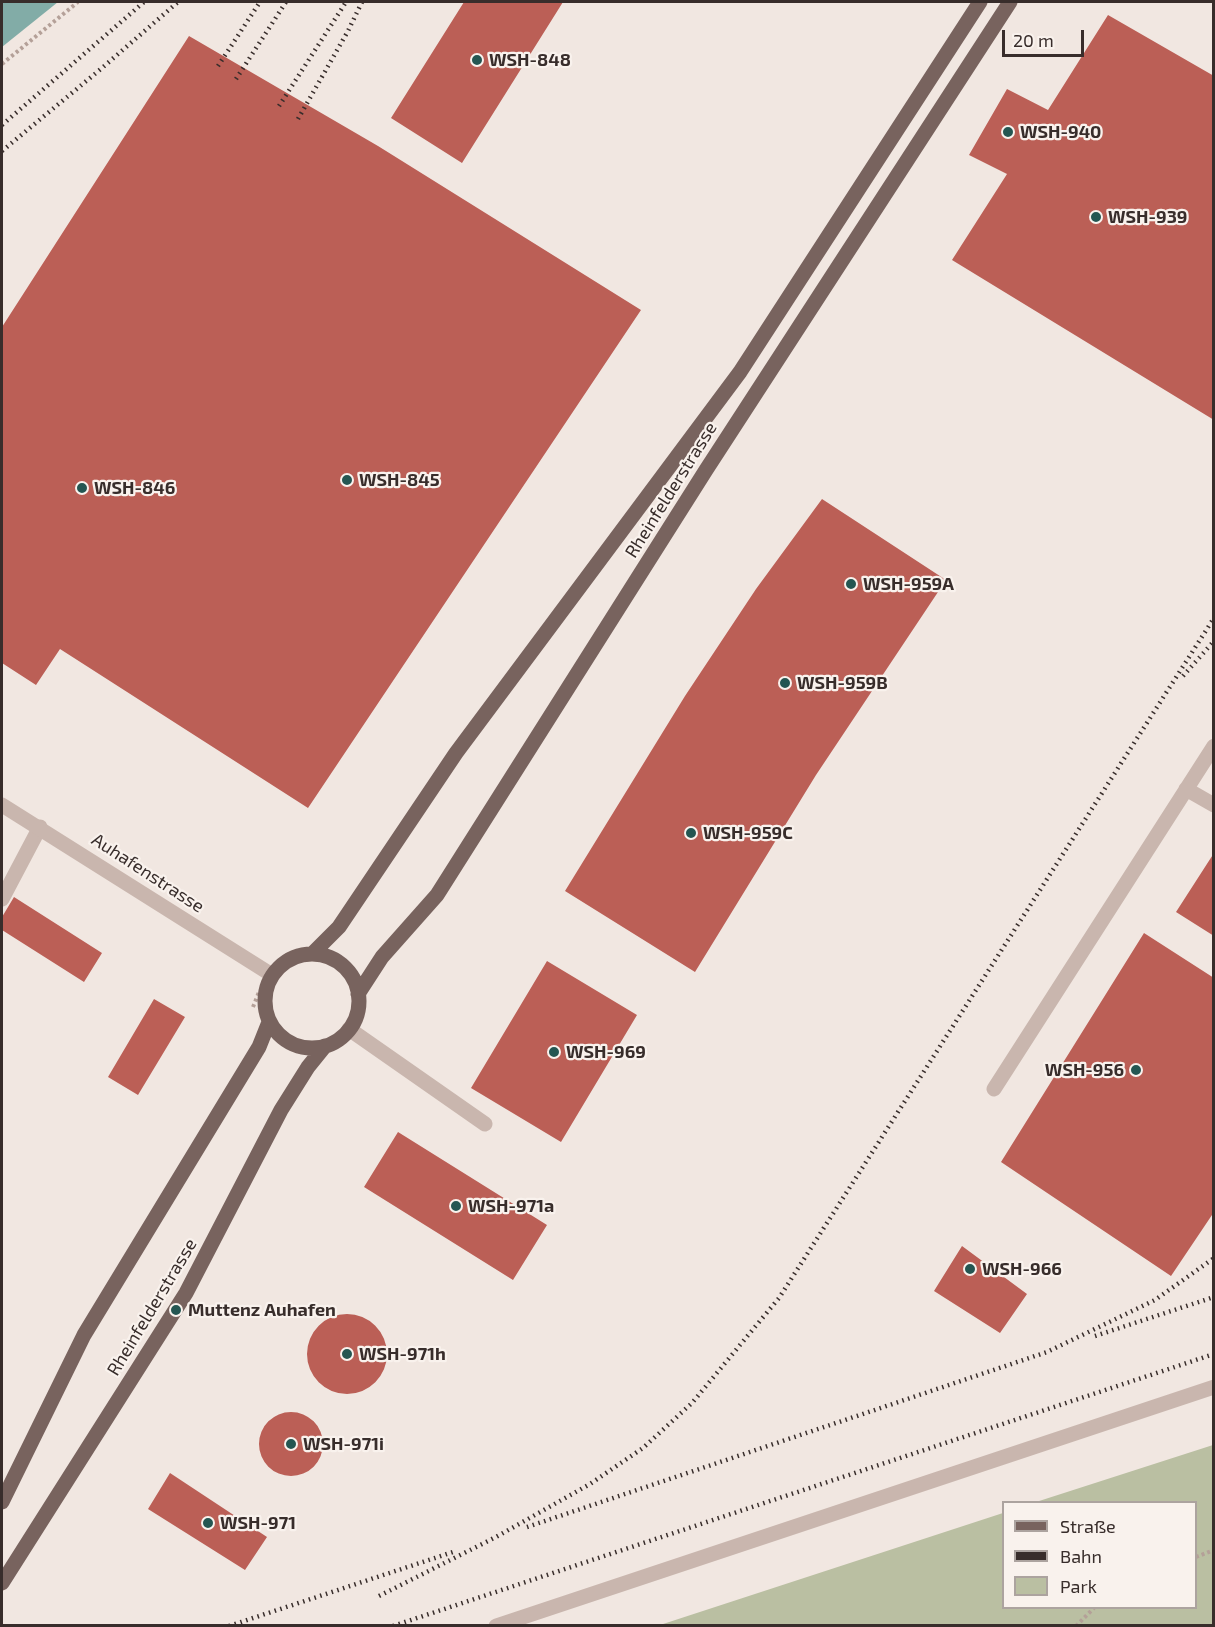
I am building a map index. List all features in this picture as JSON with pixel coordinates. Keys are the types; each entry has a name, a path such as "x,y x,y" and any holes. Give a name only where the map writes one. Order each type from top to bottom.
{"main road":[{"name":"Rheinfelderstrasse","path":"313,953 339,927 456,753 740,372 980,2"},
{"name":"Rheinfelderstrasse","path":"358,994 382,957 437,895 700,480 1010,2"},
{"path":"313,953 326,956 343,966 355,982 358,1006 349,1029 339,1039 325,1046 303,1047 283,1039 269,1022 265,998 272,975 289,959 313,953"},
{"path":"2,1502 84,1335 259,1047 269,1022"},
{"name":"Rheinfelderstrasse","path":"2,1583 186,1293 281,1110 308,1066 325,1046"}],"street":[{"path":"994,1089 1214,746"},
{"path":"1186,789 1214,805"},
{"name":"Auhafenstrasse","path":"2,805 272,975"},
{"path":"2,899 40,827"},
{"path":"349,1029 485,1124"},
{"path":"496,1626 1214,1387"}],"path":[{"path":"2,64 78,2"},
{"path":"1197,1557 1214,1550"},
{"path":"1076,1626 1093,1609"}],"green space":[{"path":"1213,1445 1213,1625 660,1625 1002,1513 1002,1609 1197,1609 1197,1501 1039,1501"}],"water":[{"path":"2,2 58,2 2,47"}],"building":[{"name":"WSH-848","path":"464,2 563,2 462,163 391,118"},
{"name":"WSH-939","path":"1108,15 1214,76 1214,420 952,260 1007,174 969,155 1007,89 1048,110"},
{"name":"WSH-845","path":"189,36 378,146 641,310 308,808 60,649 36,685 2,663 2,327"},
{"path":"822,499 946,580 816,775 695,972 565,891 685,696 756,589"},
{"path":"1214,853 1214,936 1176,912"},
{"path":"14,897 102,953 84,982 2,930 2,917"},
{"name":"WSH-956","path":"1144,933 1214,978 1214,1212 1171,1276 1001,1162"},
{"name":"WSH-969","path":"547,961 637,1015 561,1142 471,1088"},
{"path":"154,999 185,1017 138,1095 108,1077"},
{"name":"WSH-971a","path":"398,1132 547,1225 513,1280 364,1187"},
{"name":"WSH-966","path":"962,1246 1027,1294 1000,1333 934,1291"},
{"name":"WSH-971h","path":"347,1314 362,1317 375,1326 384,1339 387,1354 384,1369 375,1382 362,1391 347,1394 332,1391 319,1382 310,1369 307,1354 310,1339 319,1326 332,1317"},
{"name":"WSH-971i","path":"291,1412 309,1417 314,1421 318,1426 323,1444 318,1462 314,1467 309,1471 291,1476 273,1471 268,1467 264,1462 259,1444 264,1426 268,1421 273,1417"},
{"name":"WSH-971","path":"170,1473 267,1537 245,1570 148,1509"}],"railway":[{"path":"2,125 144,2"},
{"path":"2,151 178,2"},
{"path":"218,66 260,2"},
{"path":"236,79 286,2"},
{"path":"279,106 346,2"},
{"path":"298,119 362,2"},
{"path":"379,1596 496,1537 590,1484 643,1448 692,1403 779,1298 1214,618"},
{"path":"1183,676 1214,641"},
{"path":"527,1527 1047,1352 1155,1300 1214,1258"},
{"path":"1095,1336 1214,1297"},
{"path":"393,1626 1214,1354"},
{"path":"229,1626 453,1552"}],"place":[{"name":"WSH-848","path":"477,60"},
{"name":"WSH-940","path":"1008,132"},
{"name":"WSH-939","path":"1096,217"},
{"name":"WSH-845","path":"347,480"},
{"name":"WSH-846","path":"82,488"},
{"name":"WSH-959A","path":"851,584"},
{"name":"WSH-959B","path":"785,683"},
{"name":"WSH-959C","path":"691,833"},
{"name":"WSH-969","path":"554,1052"},
{"name":"WSH-956","path":"1136,1070"},
{"name":"WSH-971a","path":"456,1206"},
{"name":"WSH-966","path":"970,1269"},
{"name":"Muttenz Auhafen","path":"176,1310"},
{"name":"WSH-971h","path":"347,1354"},
{"name":"WSH-971i","path":"291,1444"},
{"name":"WSH-971","path":"208,1523"}]}
